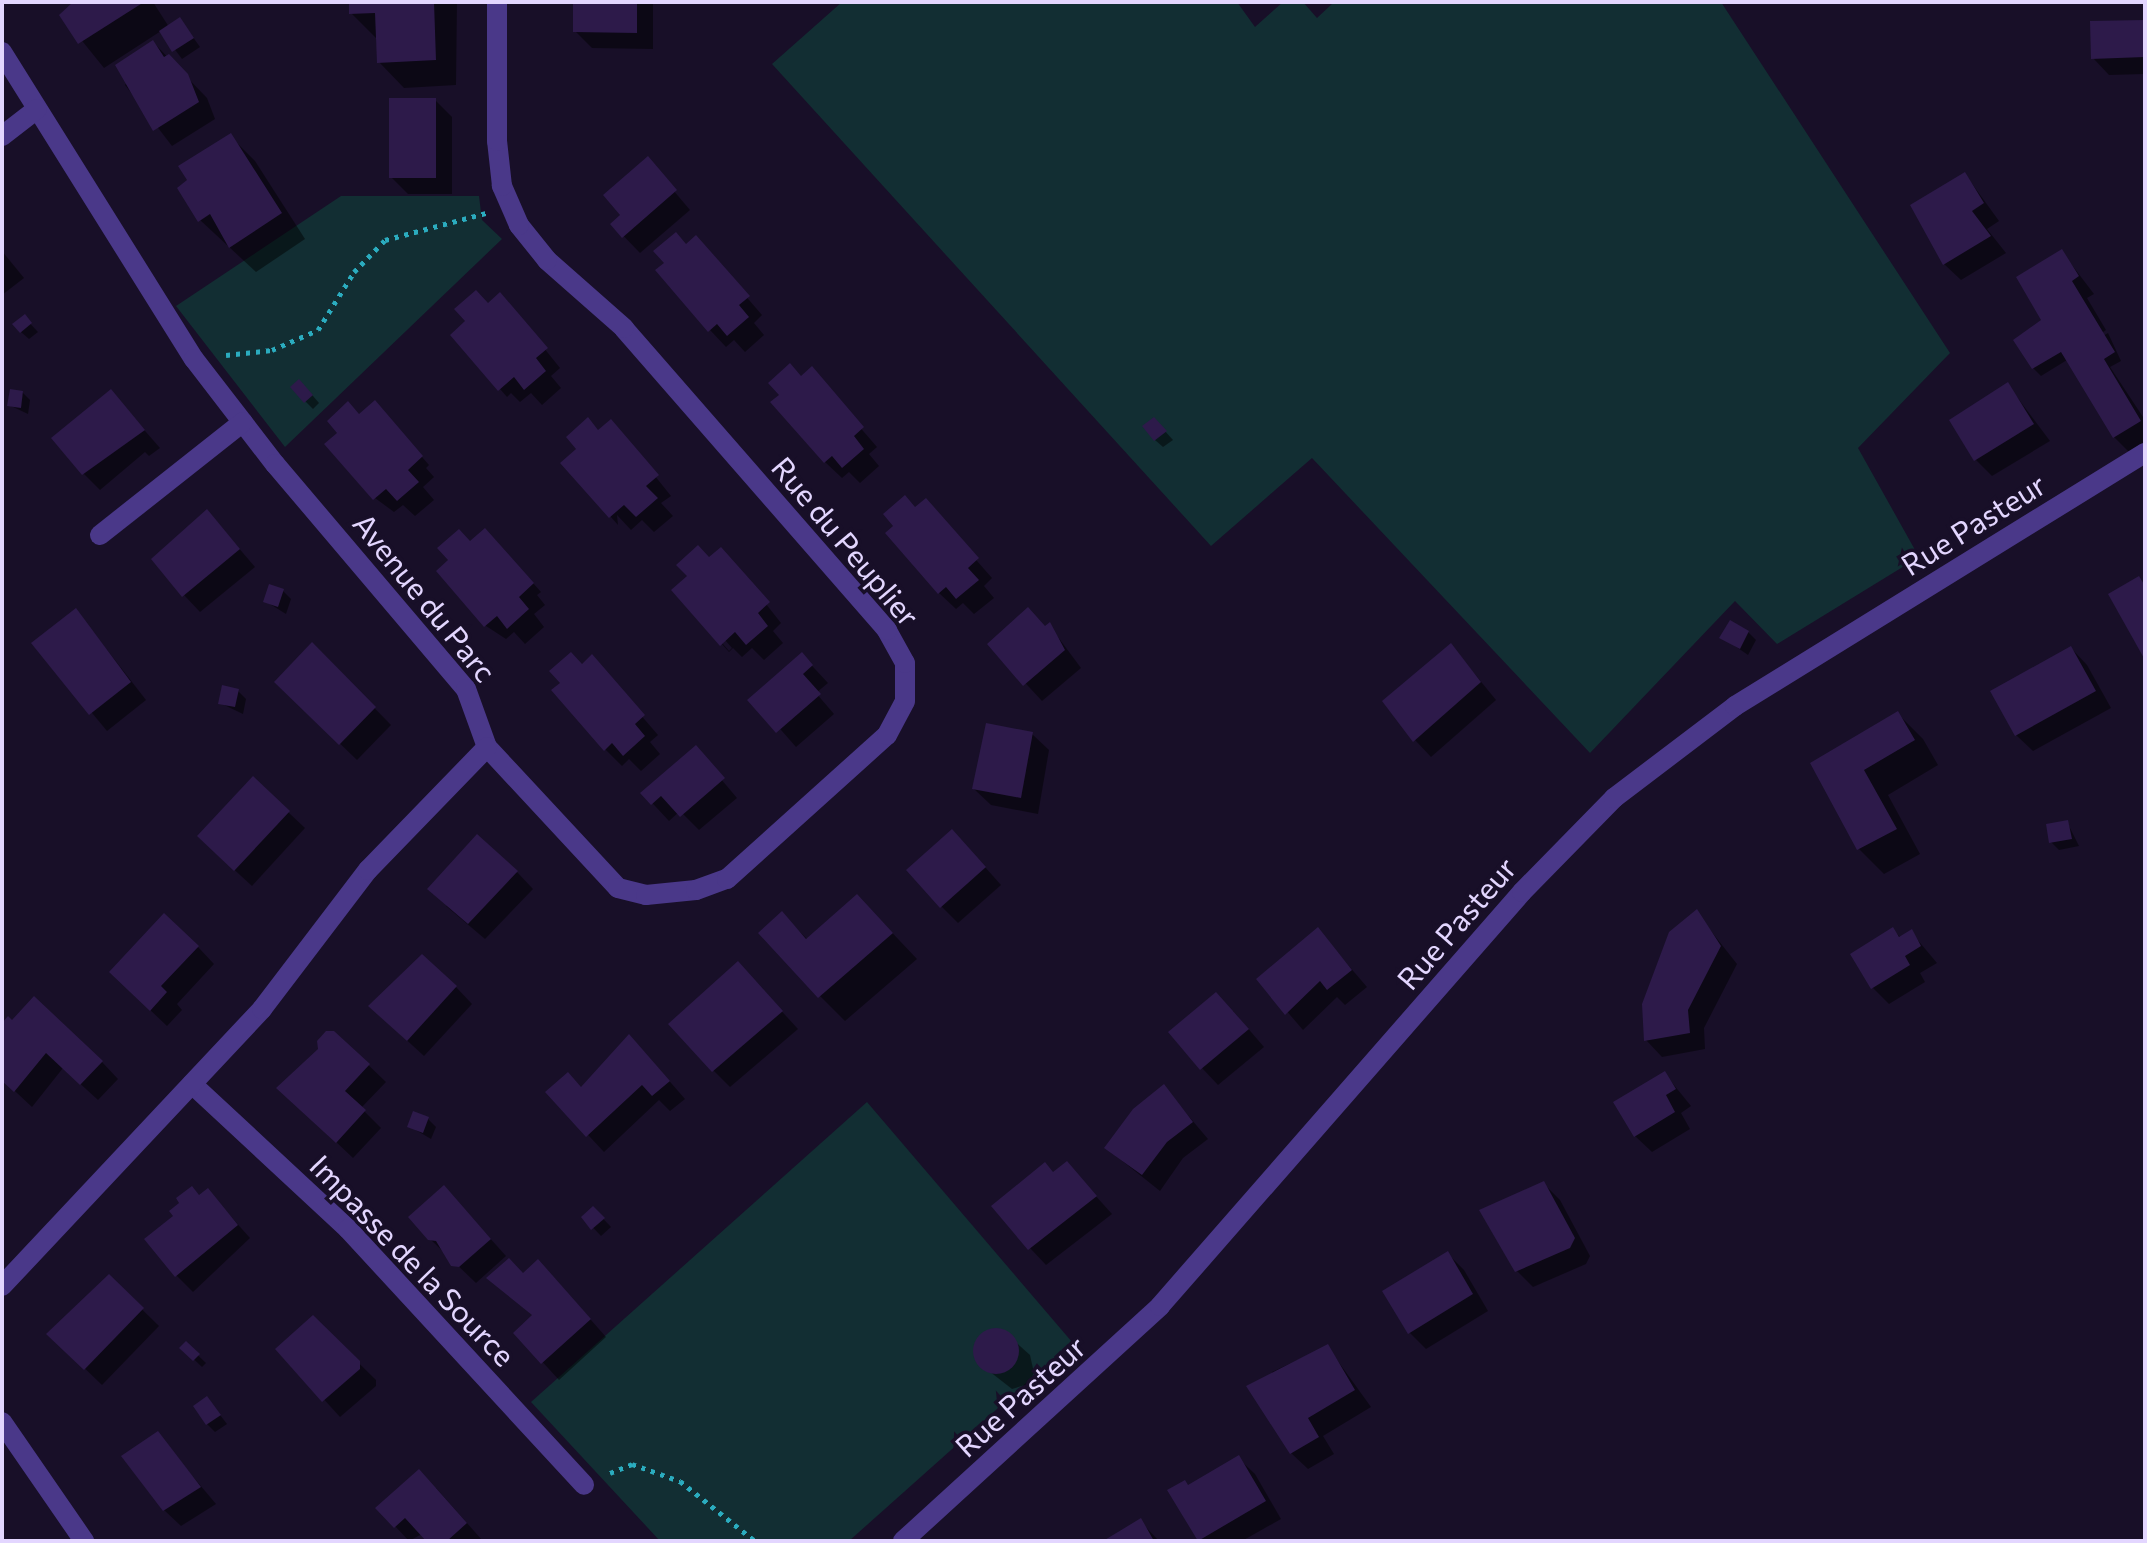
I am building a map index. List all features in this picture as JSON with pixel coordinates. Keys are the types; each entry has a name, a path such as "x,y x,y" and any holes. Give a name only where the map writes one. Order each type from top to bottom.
{"street":[{"name":"Rue du Peuplier","path":"487,747 618,888 646,895 696,890 727,879 878,743 898,719 907,681 905,663 887,630 624,328 547,260 510,207 497,141 497,2"},
{"name":"Avenue du Parc","path":"2,52 194,359 466,689 481,718 487,747"},
{"path":"2,136 37,109"},
{"path":"100,535 243,422"},
{"name":"Rue Pasteur","path":"903,1541 1160,1306 1522,892 1614,798 1735,706 2145,453"},
{"path":"2,1286 282,987 376,861 487,747"},
{"name":"Impasse de la Source","path":"192,1084 348,1229 584,1485"},
{"path":"2,1422 84,1541"}],"path":[{"path":"194,359 272,350 318,330 354,272 385,240 510,207"},
{"path":"584,1485 632,1464 680,1481 755,1541"}],"green space":[{"path":"842,2 1237,2 1255,27 1283,2 1303,2 1317,18 1334,2 1721,2 1950,353 1858,448 1919,557 1777,644 1735,601 1590,753 1312,458 1211,546 772,64"},
{"path":"341,196 479,196 482,220 502,239 285,447 176,306"},
{"path":"867,1102 1072,1342 849,1541 660,1541 531,1402"}],"building":[{"path":"73,2 144,2 78,44 59,15"},
{"path":"349,2 434,2 436,60 377,63 375,13 349,14"},
{"path":"573,2 637,2 637,33 573,32"},
{"path":"180,17 194,38 172,52 159,31"},
{"path":"2145,20 2145,57 2091,59 2090,21"},
{"path":"153,40 164,57 169,54 188,74 199,102 153,131 115,65"},
{"path":"389,98 436,98 436,178 389,178"},
{"path":"231,133 282,213 229,248 210,214 198,222 177,188 187,180 178,166"},
{"path":"648,156 677,190 622,238 610,224 620,215 603,195"},
{"path":"1965,172 1984,203 1972,211 1991,236 1943,265 1910,205"},
{"path":"676,232 686,244 696,235 750,296 739,305 749,317 727,336 717,324 708,332 655,270 664,263 653,251"},
{"path":"2062,249 2079,276 2072,281 2115,352 2104,359 2141,421 2113,438 2061,352 2032,369 2013,340 2041,320 2016,277"},
{"path":"476,290 488,303 500,292 548,348 536,358 546,371 524,390 514,377 498,391 450,335 465,321 454,309"},
{"path":"25,314 32,323 20,333 12,324"},
{"path":"790,363 801,376 812,366 864,427 854,436 864,449 842,468 832,456 824,463 770,402 779,395 768,383"},
{"path":"299,379 313,395 304,403 290,387"},
{"path":"2008,382 2034,424 1974,461 1949,420"},
{"path":"10,389 23,391 21,408 7,406"},
{"path":"111,389 145,430 82,475 51,438"},
{"path":"375,400 423,456 408,470 419,482 397,501 386,489 373,500 324,444 337,433 327,421 348,401 359,414"},
{"path":"588,417 598,430 611,419 659,475 646,486 658,498 636,517 624,505 609,518 560,463 576,449 566,437"},
{"path":"1154,417 1167,431 1154,441 1142,426"},
{"path":"905,495 915,507 926,498 979,558 968,568 979,580 956,599 946,587 938,594 885,533 893,526 883,514"},
{"path":"207,509 240,549 182,597 151,559"},
{"path":"485,528 534,583 519,597 529,609 507,629 497,616 484,627 436,571 448,560 437,548 459,529 470,541"},
{"path":"698,545 709,557 721,547 770,602 758,613 768,626 746,645 735,632 720,646 671,590 687,576 676,565"},
{"path":"2139,576 2145,586 2145,660 2108,594"},
{"path":"269,584 284,589 278,607 263,602"},
{"path":"1028,607 1045,626 1050,622 1065,650 1023,686 987,644"},
{"path":"76,608 131,682 89,715 31,643"},
{"path":"1730,620 1749,631 1740,649 1719,638"},
{"path":"312,642 376,707 339,745 274,682"},
{"path":"1451,643 1481,682 1413,742 1382,701"},
{"path":"2071,646 2096,691 2015,736 1990,691"},
{"path":"571,652 582,664 592,654 645,715 635,724 645,736 623,756 612,743 604,751 551,690 560,683 549,671"},
{"path":"802,652 813,665 803,674 821,694 776,733 747,700"},
{"path":"222,685 239,689 235,707 218,704"},
{"path":"1898,711 1915,740 1864,770 1897,829 1857,850 1810,763"},
{"path":"986,723 1033,732 1021,798 972,789"},
{"path":"696,745 725,778 680,817 661,796 651,805 640,793"},
{"path":"253,776 290,811 234,871 197,836"},
{"path":"2068,820 2072,839 2049,843 2046,824"},
{"path":"952,829 986,867 940,908 906,870"},
{"path":"477,834 518,871 468,924 427,889"},
{"path":"857,894 893,933 818,998 758,933 782,911 806,939"},
{"path":"1697,909 1721,946 1688,1010 1690,1033 1644,1041 1642,1004 1669,932"},
{"path":"164,913 199,946 161,986 167,992 150,1011 109,972"},
{"path":"1318,927 1352,970 1327,990 1320,981 1285,1015 1256,979"},
{"path":"1893,927 1899,937 1912,929 1921,946 1905,956 1910,965 1871,989 1850,954"},
{"path":"422,954 457,986 407,1041 368,1006"},
{"path":"738,961 783,1011 712,1072 668,1024"},
{"path":"1216,992 1249,1029 1200,1070 1168,1032"},
{"path":"34,996 103,1061 80,1085 46,1053 14,1092 2,1081 2,1023 8,1016 12,1020"},
{"path":"326,1031 334,1031 370,1064 345,1091 366,1110 336,1143 276,1088 318,1049 317,1041"},
{"path":"629,1034 670,1081 652,1096 642,1085 586,1137 545,1092 568,1072 581,1087"},
{"path":"1665,1071 1676,1089 1666,1095 1675,1112 1634,1137 1613,1102"},
{"path":"1164,1084 1193,1122 1167,1142 1142,1175 1104,1148 1133,1109"},
{"path":"413,1111 429,1117 423,1133 407,1127"},
{"path":"1067,1161 1097,1196 1028,1250 991,1206 1045,1162 1053,1172"},
{"path":"1544,1181 1575,1238 1570,1248 1515,1272 1479,1210"},
{"path":"444,1185 491,1239 459,1267 451,1266 436,1241 428,1240 408,1217"},
{"path":"192,1186 199,1195 208,1188 238,1225 175,1277 144,1239 173,1216 169,1211 179,1203 176,1198"},
{"path":"593,1206 605,1218 591,1230 581,1217"},
{"path":"1448,1251 1473,1294 1408,1334 1382,1291"},
{"path":"509,1258 523,1273 538,1259 591,1319 541,1364 513,1333 532,1315 486,1278"},
{"path":"109,1274 144,1308 84,1370 46,1334"},
{"path":"313,1315 360,1361 360,1369 322,1402 275,1349"},
{"path":"996,1328 1012,1335 1019,1351 1012,1367 996,1374 980,1367 973,1351 980,1335"},
{"path":"186,1341 200,1354 193,1361 179,1348"},
{"path":"1328,1344 1355,1390 1308,1418 1319,1437 1290,1454 1246,1386"},
{"path":"207,1396 221,1415 206,1425 193,1406"},
{"path":"158,1431 201,1487 163,1511 121,1456"},
{"path":"1239,1455 1266,1501 1198,1541 1167,1490 1185,1480 1188,1485"},
{"path":"419,1469 467,1523 447,1541 426,1541 405,1518 394,1528 375,1508"},
{"path":"1141,1518 1154,1541 1103,1541 1118,1532"}]}
